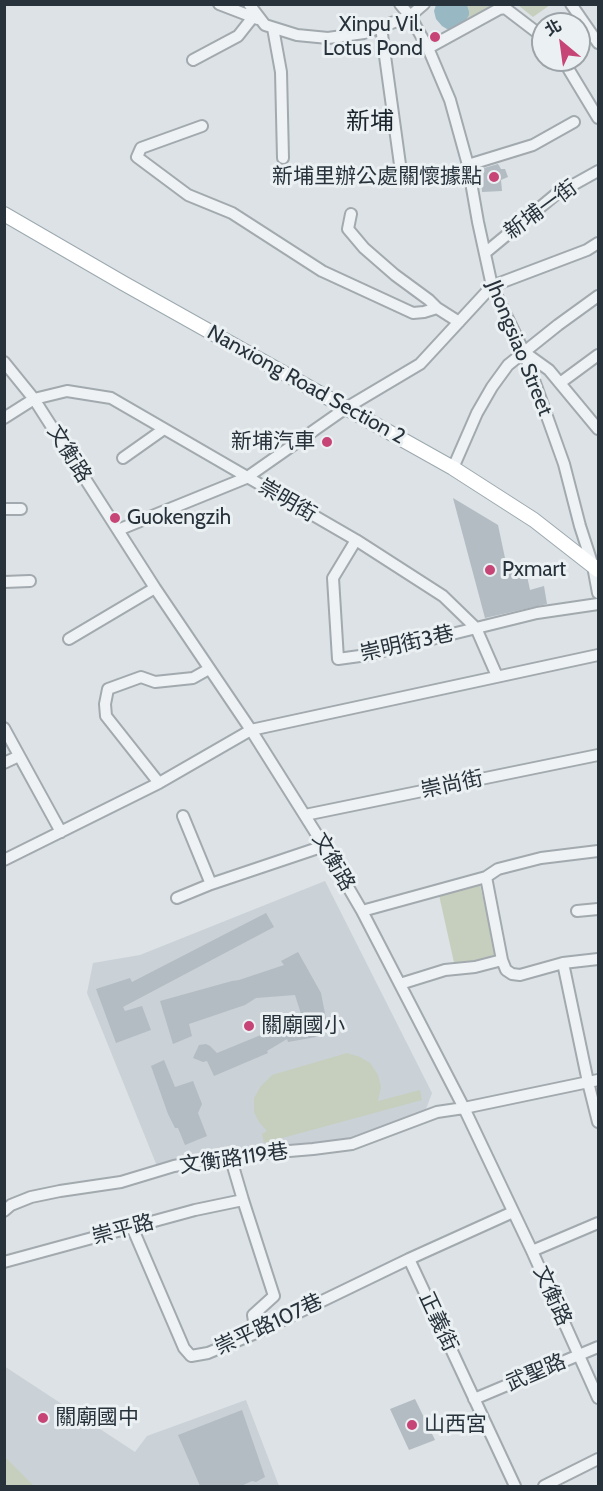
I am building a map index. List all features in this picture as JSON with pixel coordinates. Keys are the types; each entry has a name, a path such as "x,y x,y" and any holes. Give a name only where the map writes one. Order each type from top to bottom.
{"main road":[{"name":"Nanxiong Road Section 2","path":"4,214 453,468 534,520 597,565"}],"street":[{"path":"219,4 273,28 297,35 328,38 364,33 381,27 410,16 424,4"},
{"path":"249,4 257,19"},
{"name":"Jhongsiao Street","path":"400,4 410,16 428,48 450,100 468,165 492,286 524,352 564,464 580,526 597,565 598,593"},
{"path":"571,4 598,44"},
{"path":"428,48 499,9 506,8 531,28"},
{"path":"193,60 238,36 257,19"},
{"path":"381,27 402,179"},
{"path":"273,28 281,72 283,158"},
{"path":"570,72 598,118"},
{"path":"468,165 534,146 574,122"},
{"path":"202,126 141,148 137,157 188,195 232,213 322,271 413,313 437,308"},
{"name":"新埔一街","path":"485,253 555,195 598,171"},
{"path":"351,213 348,230 364,248 437,308 459,322"},
{"path":"118,530 246,478 346,408 420,364 492,286 586,250 598,243"},
{"path":"453,468 477,413 508,365 598,296"},
{"path":"524,352 549,370 598,429"},
{"path":"560,383 598,355"},
{"name":"文衡路","path":"4,362 34,399 155,588 250,730 305,815 362,911 464,1108 598,1398"},
{"name":"崇明街","path":"4,418 34,399 67,391 111,398 356,540 443,596 476,628 497,676"},
{"path":"123,458 164,429"},
{"path":"4,509 21,509"},
{"name":"崇明街3巷","path":"356,540 333,578 338,659 367,655 537,613 598,604"},
{"path":"4,582 30,581"},
{"path":"69,639 155,588"},
{"path":"5,859 159,783 250,730 598,656"},
{"path":"159,783 106,716 105,704 108,689 141,677 155,682 193,678 209,669"},
{"path":"4,728 61,832"},
{"name":"崇尚街","path":"305,815 598,755"},
{"path":"4,763 19,756"},
{"path":"183,816 211,884"},
{"path":"177,898 211,884 324,846"},
{"path":"362,911 486,877 498,869 541,858 598,850"},
{"path":"486,877 502,960 506,970 520,975 563,963 598,960"},
{"path":"577,911 598,909"},
{"path":"400,984 445,970 475,967 502,960"},
{"path":"563,963 593,1081 598,1122"},
{"name":"文衡路119巷","path":"4,1211 11,1205 31,1197 121,1182 174,1166 230,1156 352,1143 437,1112 593,1081"},
{"path":"230,1156 274,1296 253,1315 256,1333"},
{"name":"崇平路","path":"4,1262 195,1210 243,1200"},
{"path":"409,1259 513,1212"},
{"path":"532,1251 598,1223"},
{"name":"崇平路107巷","path":"132,1227 183,1348 191,1356 208,1353 256,1333 409,1259"},
{"name":"正義街","path":"409,1259 515,1486"},
{"name":"武聖路","path":"474,1399 598,1347"},
{"path":"544,1486 598,1459"}],"shaded area":[{"name":"關廟國小","path":"325,881 432,1093 426,1109 360,1140 280,1150 253,1147 157,1166 87,993 93,963 140,955"},
{"name":"關廟國中","path":"4,1366 135,1452 147,1436 246,1400 279,1486 5,1486"}],"green space":[{"path":"467,5 496,5 469,21"},
{"path":"518,5 550,5 540,12 531,12 531,15"},
{"path":"480,885 497,957 455,967 439,895"},
{"path":"347,1053 370,1063 378,1075 381,1087 378,1101 420,1090 422,1100 264,1143 262,1134 267,1131 254,1112 254,1098 261,1086 272,1075"},
{"path":"5,1457 34,1486 5,1486"}],"water":[{"path":"436,5 467,5 469,15 464,24 447,29 436,19 434,11"}],"building":[{"name":"新埔里辦公處關懷據點","path":"498,164 501,169 505,169 508,177 501,180 502,191 482,192 481,178 477,170"},
{"name":"Pxmart","path":"453,498 498,525 505,558 525,566 530,590 544,586 547,604 485,618"},
{"path":"266,913 274,927 123,1007 125,1011 142,1006 151,1030 116,1043 96,989 130,978 132,982"},
{"path":"298,952 321,993 328,1029 314,1031 316,1037 288,1042 287,1039 267,1051 268,1053 214,1076 207,1061 203,1062 193,1058 199,1045 206,1044 217,1053 273,1030 270,1026 278,1020 284,1022 302,1017 295,995 256,998 245,1005 189,1024 192,1036 173,1044 160,1001 239,980 284,965 281,961"},
{"path":"164,1060 175,1087 193,1081 202,1104 198,1113 207,1136 185,1145 178,1128 175,1128 168,1114 151,1066"},
{"name":"山西宮","path":"415,1399 435,1440 409,1450 390,1409"},
{"path":"242,1410 265,1477 241,1486 200,1486 178,1435"}],"place":[{"name":"Xinpu Vil. Lotus Pond","path":"435,37"},
{"name":"新埔里辦公處關懷據點","path":"494,177"},
{"name":"新埔汽車","path":"327,442"},
{"name":"Guokengzih","path":"115,518"},
{"name":"Pxmart","path":"490,570"},
{"name":"關廟國小","path":"249,1026"},
{"name":"關廟國中","path":"43,1418"},
{"name":"山西宮","path":"412,1425"}],"district":[{"name":"新埔","path":"370,122"}]}
